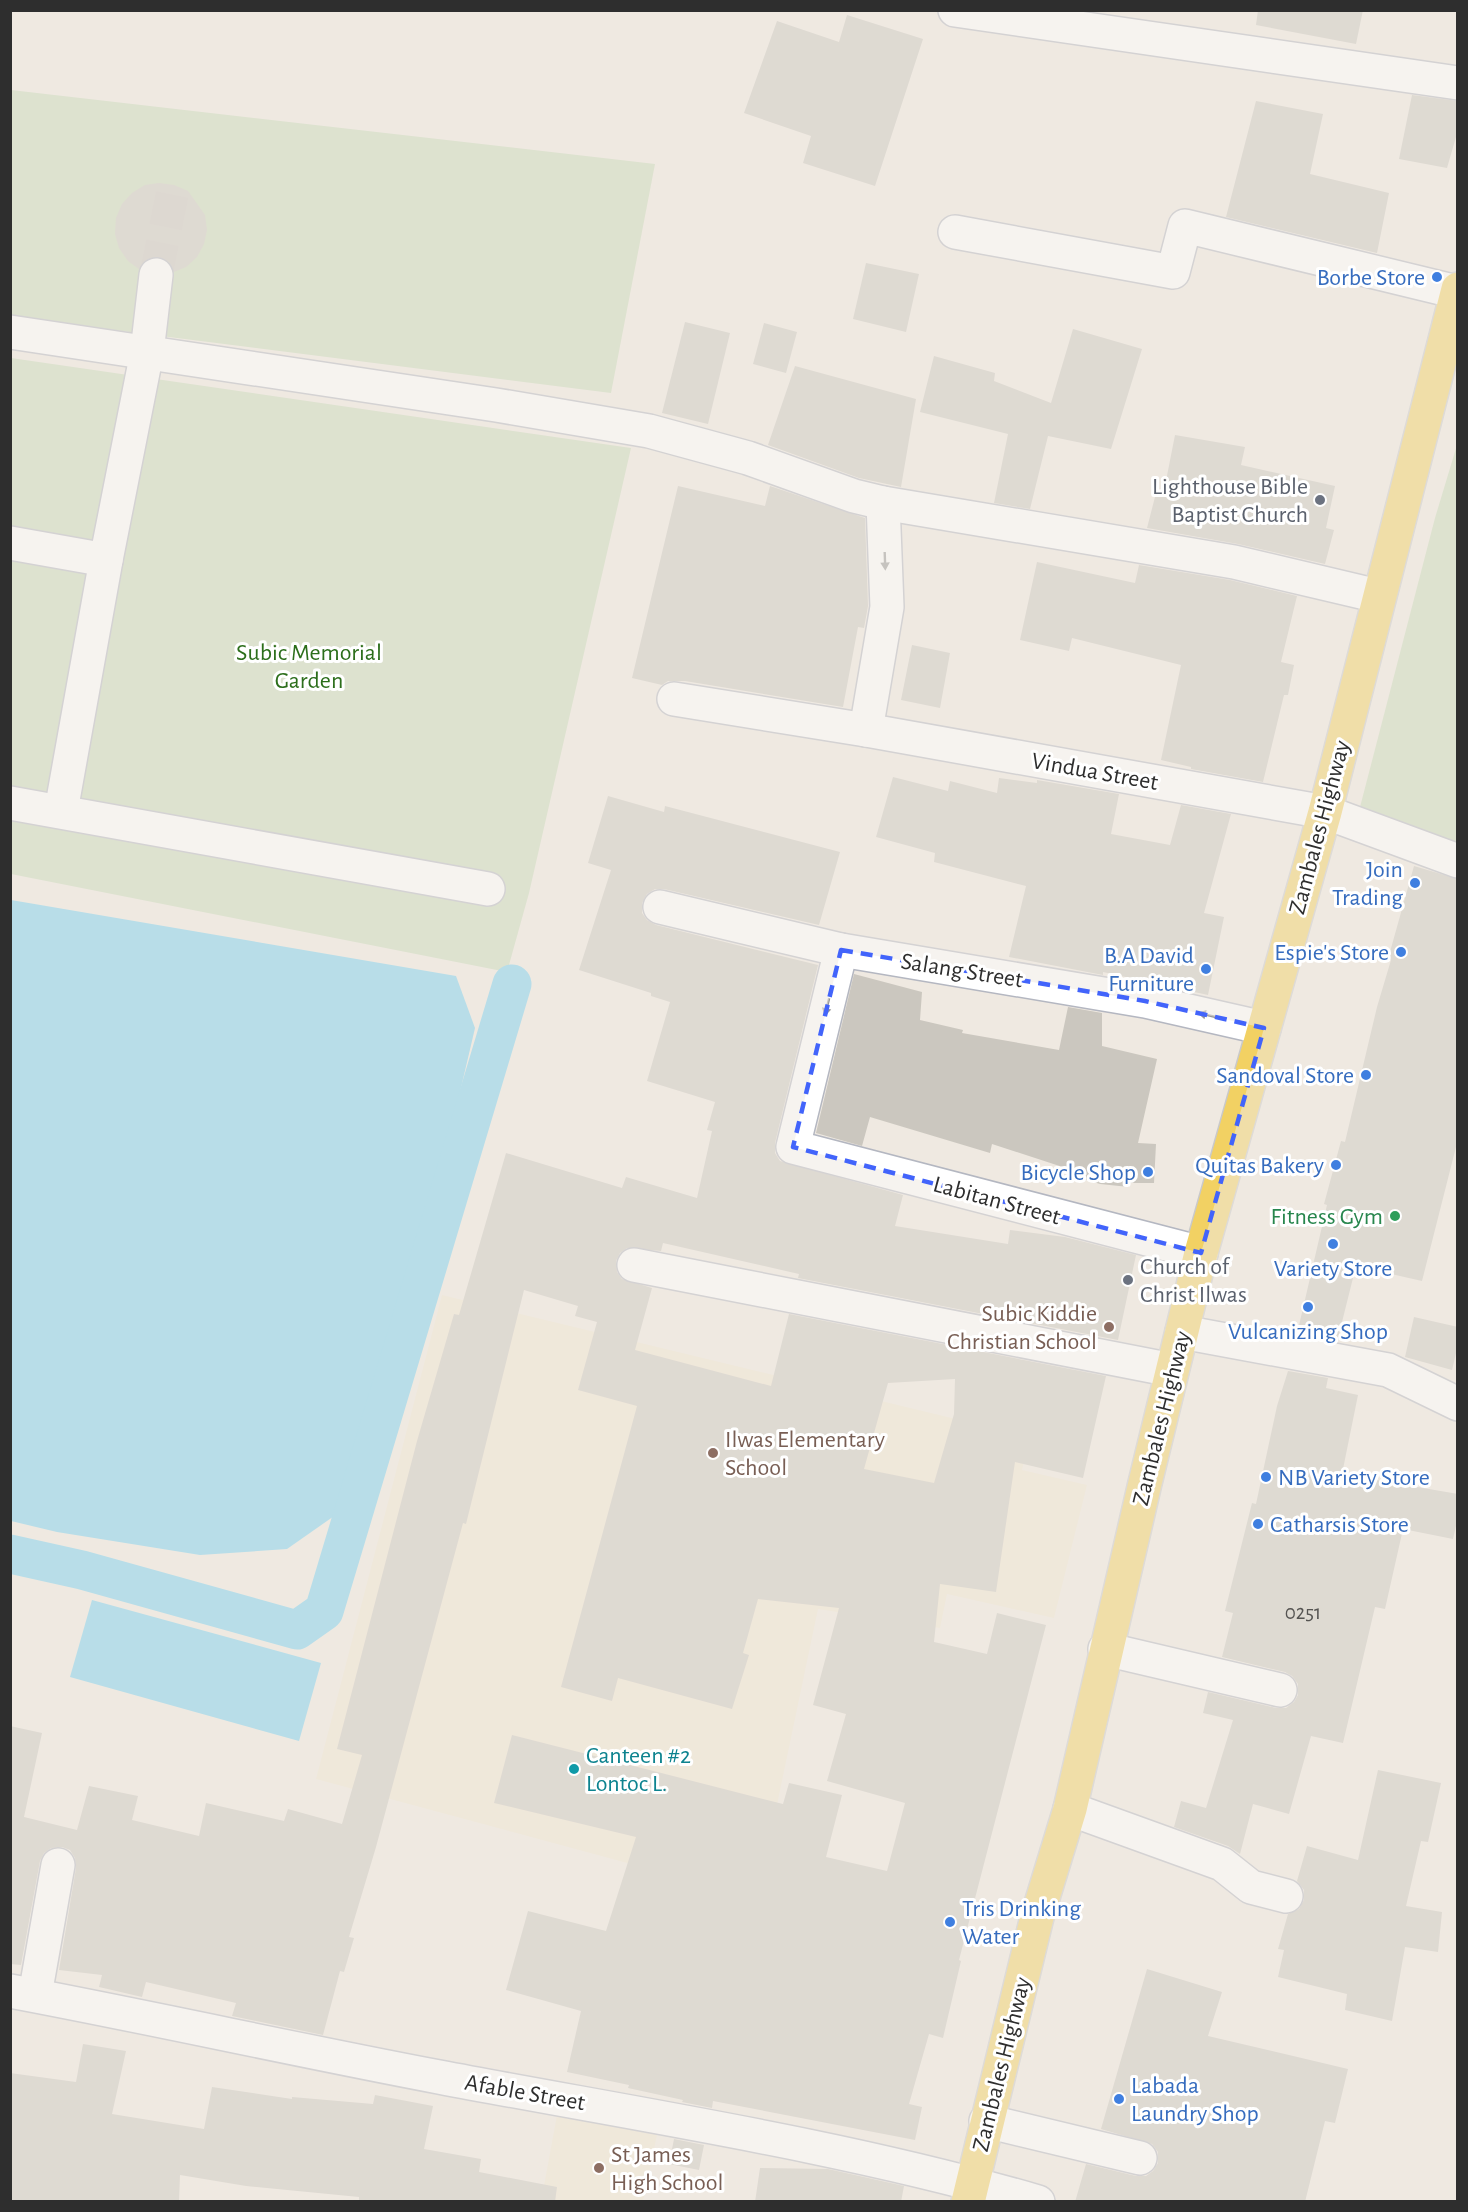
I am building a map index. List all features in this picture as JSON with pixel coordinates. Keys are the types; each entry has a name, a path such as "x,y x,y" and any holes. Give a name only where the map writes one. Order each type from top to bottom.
{"main road":[{"name":"Zambales Highway","path":"970,2192 1037,1917 1070,1809 1105,1649 1201,1253 1325,812 1378,596 1449,352 1457,290"}],"street":[{"path":"955,10 1458,83"},
{"path":"955,232 1173,272 1185,226 1457,290"},
{"path":"61,811 106,560 147,352 156,275"},
{"path":"10,332 649,431 748,458 854,496 883,503 1234,562 1378,596"},
{"path":"866,730 887,607 883,503"},
{"path":"10,543 106,560"},
{"name":"Vindua Street","path":"674,699 866,730 1325,812 1458,861"},
{"path":"10,803 488,889"},
{"name":"Salang Street","path":"660,907 841,950 1145,1001 1264,1028"},
{"name":"Labitan Street","path":"841,950 793,1147 1201,1253"},
{"path":"634,1265 1172,1370"},
{"path":"1182,1332 1388,1370 1458,1404"},
{"path":"1105,1649 1280,1690"},
{"path":"1070,1809 1222,1864 1251,1887 1286,1896"},
{"path":"23,1993 58,1865"},
{"name":"Afable Street","path":"23,1993 439,2077 691,2122 970,2192 1038,2202"},
{"path":"986,2121 1140,2158"}],"highlighted area":[{"path":"841,950 1145,1001 1264,1028 1201,1253 793,1147"}],"shaded area":[{"path":"442,1295 1030,1437 1022,1470 1087,1485 1054,1618 947,1594 940,1628 818,1609 770,1838 679,1877 316,1779"},
{"name":"St James High School","path":"557,2115 657,2135 643,2201 541,2202"}],"green space":[{"path":"11,90 655,164 611,393 11,317"},
{"name":"Subic Memorial Garden","path":"11,358 631,448 529,893 507,972 11,874"},
{"path":"1457,445 1457,844 1359,811 1435,518"}],"water":[{"path":"11,900 456,976 475,1028 431,1216 337,1514 287,1549 200,1555 57,1532 11,1521"},
{"path":"92,1600 321,1663 299,1741 70,1677"}],"building":[{"path":"1258,10 1363,10 1356,44 1256,25"},
{"path":"847,15 923,39 875,186 803,163 811,136 744,113 777,21 839,42"},
{"path":"1412,95 1458,101 1458,130 1447,168 1399,159"},
{"path":"1256,101 1323,114 1310,174 1389,193 1377,253 1226,217"},
{"path":"159,183 174,185 188,191 205,215 207,230 204,244 197,257 186,267 174,272 168,260 158,256 148,258 139,269 128,261 119,248 115,234 116,218 122,204 132,193 145,185"},
{"path":"866,263 919,274 906,332 853,319"},
{"path":"685,322 730,333 708,424 662,413"},
{"path":"764,323 797,332 786,373 753,364"},
{"path":"1073,329 1142,349 1111,449 1048,436 1030,509 994,503 1008,434 920,412 934,356 995,373 994,381 1051,403"},
{"path":"795,366 916,399 901,487 859,478 768,445"},
{"path":"1175,435 1245,447 1241,465 1335,486 1326,528 1334,530 1325,564 1238,544 1147,528 1156,493 1163,496"},
{"path":"678,486 765,506 770,486 865,518 868,606 864,628 858,627 843,707 685,681 668,681 662,685 632,678"},
{"path":"1037,562 1135,583 1139,565 1230,580 1297,596 1281,662 1294,665 1288,695 1284,695 1263,782 1191,769 1191,767 1161,760 1181,665 1072,638 1069,651 1020,640"},
{"path":"912,645 950,653 940,708 901,700"},
{"path":"893,777 948,791 950,781 997,793 999,778 1037,783 1037,780 1119,794 1111,834 1170,845 1181,805 1231,814 1204,913 1224,917 1208,995 1103,972 1103,975 1009,957 1026,886 934,862 935,853 876,837"},
{"path":"608,796 664,812 665,806 840,852 819,925 664,889 655,889 647,894 642,903 642,913 647,920 656,925 818,965 775,1143 775,1153 780,1161 903,1195 895,1226 1008,1244 1010,1230 1065,1237 1136,1255 1118,1340 798,1278 799,1274 663,1243 661,1251 627,1248 620,1253 616,1261 617,1272 622,1279 652,1288 635,1350 771,1386 789,1314 1106,1376 1083,1478 1015,1462 996,1592 940,1584 934,1642 987,1654 997,1613 1046,1625 959,1960 961,1961 943,2038 929,2034 909,2104 922,2107 915,2140 713,2101 712,2108 628,2088 629,2085 567,2072 581,2011 506,1990 528,1911 606,1931 636,1837 494,1803 512,1735 783,1804 789,1783 842,1795 826,1857 887,1871 905,1803 827,1781 846,1714 813,1705 839,1608 758,1599 743,1653 749,1655 732,1709 618,1678 612,1701 561,1687 637,1406 578,1390 597,1322 575,1316 578,1306 524,1290 466,1524 463,1523 376,1847 349,1937 354,1938 344,1972 340,1971 323,2035 232,2016 236,2003 146,1982 142,1997 99,1987 102,1975 59,1970 76,1868 75,1858 70,1850 62,1847 51,1848 44,1853 40,1861 21,1965 10,1964 10,1726 42,1733 24,1817 77,1830 89,1786 138,1796 132,1820 199,1836 206,1803 284,1821 288,1809 342,1824 362,1755 337,1749 417,1441 454,1314 459,1315 506,1153 622,1188 626,1177 697,1198 712,1131 707,1130 715,1102 647,1081 670,1002 651,996 651,993 579,970 611,870 588,863","holes":["955,1379 954,1414 934,1483 864,1469 888,1383"]},
{"path":"1414,866 1458,879 1458,1139 1422,1281 1356,1266 1337,1342 1297,1334 1327,1205 1324,1204 1341,1141 1345,1142 1377,1007 1391,960 1388,959"},
{"path":"854,974 922,992 920,1020 963,1030 962,1033 1059,1050 1068,1007 1102,1013 1102,1046 1157,1059 1138,1143 1156,1144 1154,1183 1129,1183 1129,1187 1100,1184 1084,1179 1084,1174 992,1144 990,1153 870,1117 862,1146 816,1133"},
{"path":"1414,1317 1458,1327 1458,1345 1452,1370 1405,1357"},
{"path":"1288,1371 1328,1378 1326,1388 1358,1395 1342,1474 1458,1494 1458,1517 1453,1539 1403,1529 1385,1609 1375,1607 1343,1743 1311,1736 1289,1814 1253,1804 1240,1854 1228,1846 1174,1827 1181,1801 1206,1808 1233,1720 1203,1713 1208,1692 1276,1708 1286,1708 1294,1702 1298,1695 1298,1684 1292,1676 1285,1672 1222,1657 1233,1613 1225,1611 1252,1503 1256,1504 1277,1406"},
{"path":"1378,1770 1441,1783 1428,1842 1421,1841 1406,1906 1442,1912 1438,1952 1405,1947 1392,2021 1345,2010 1347,1994 1278,1977 1284,1950 1278,1949 1288,1914 1299,1909 1304,1900 1304,1890 1297,1881 1307,1846 1358,1860"},
{"path":"1147,1969 1222,1992 1208,2036 1348,2069 1335,2123 1325,2121 1305,2202 1075,2202 1086,2164 1136,2176 1146,2176 1158,2163 1158,2152 1152,2144 1101,2129"},
{"path":"83,2044 126,2051 112,2114 204,2129 212,2087 292,2099 292,2097 373,2104 375,2095 433,2106 424,2149 481,2159 479,2172 557,2187 555,2202 359,2202 359,2197 246,2186 180,2175 179,2202 10,2202 10,2073 76,2082"},
{"path":"674,2139 704,2145 699,2170 669,2164"},
{"path":"760,2168 828,2169 904,2186 901,2202 755,2202"}],"waterway":[{"path":"10,1554 82,1570 297,1630 324,1611 512,984"}],"tunnel":[{"path":"156,275 174,185"}],"place":[{"name":"Borbe Store","path":"1437,277"},
{"name":"Lighthouse Bible Baptist Church","path":"1320,500"},
{"name":"Join Trading","path":"1415,883"},
{"name":"Espie's Store","path":"1401,952"},
{"name":"B.A David Furniture","path":"1206,969"},
{"name":"Sandoval Store","path":"1366,1075"},
{"name":"Quitas Bakery","path":"1336,1165"},
{"name":"Bicycle Shop","path":"1148,1172"},
{"name":"Fitness Gym","path":"1395,1216"},
{"name":"Variety Store","path":"1333,1244"},
{"name":"Church of Christ Ilwas","path":"1128,1280"},
{"name":"Vulcanizing Shop","path":"1308,1307"},
{"name":"Subic Kiddie Christian School","path":"1109,1327"},
{"name":"Ilwas Elementary School","path":"713,1453"},
{"name":"NB Variety Store","path":"1266,1477"},
{"name":"Catharsis Store","path":"1258,1524"},
{"name":"Canteen #2 Lontoc L.","path":"574,1769"},
{"name":"Tris Drinking Water","path":"950,1922"},
{"name":"Labada Laundry Shop","path":"1119,2099"},
{"name":"St James High School","path":"599,2168"}]}
